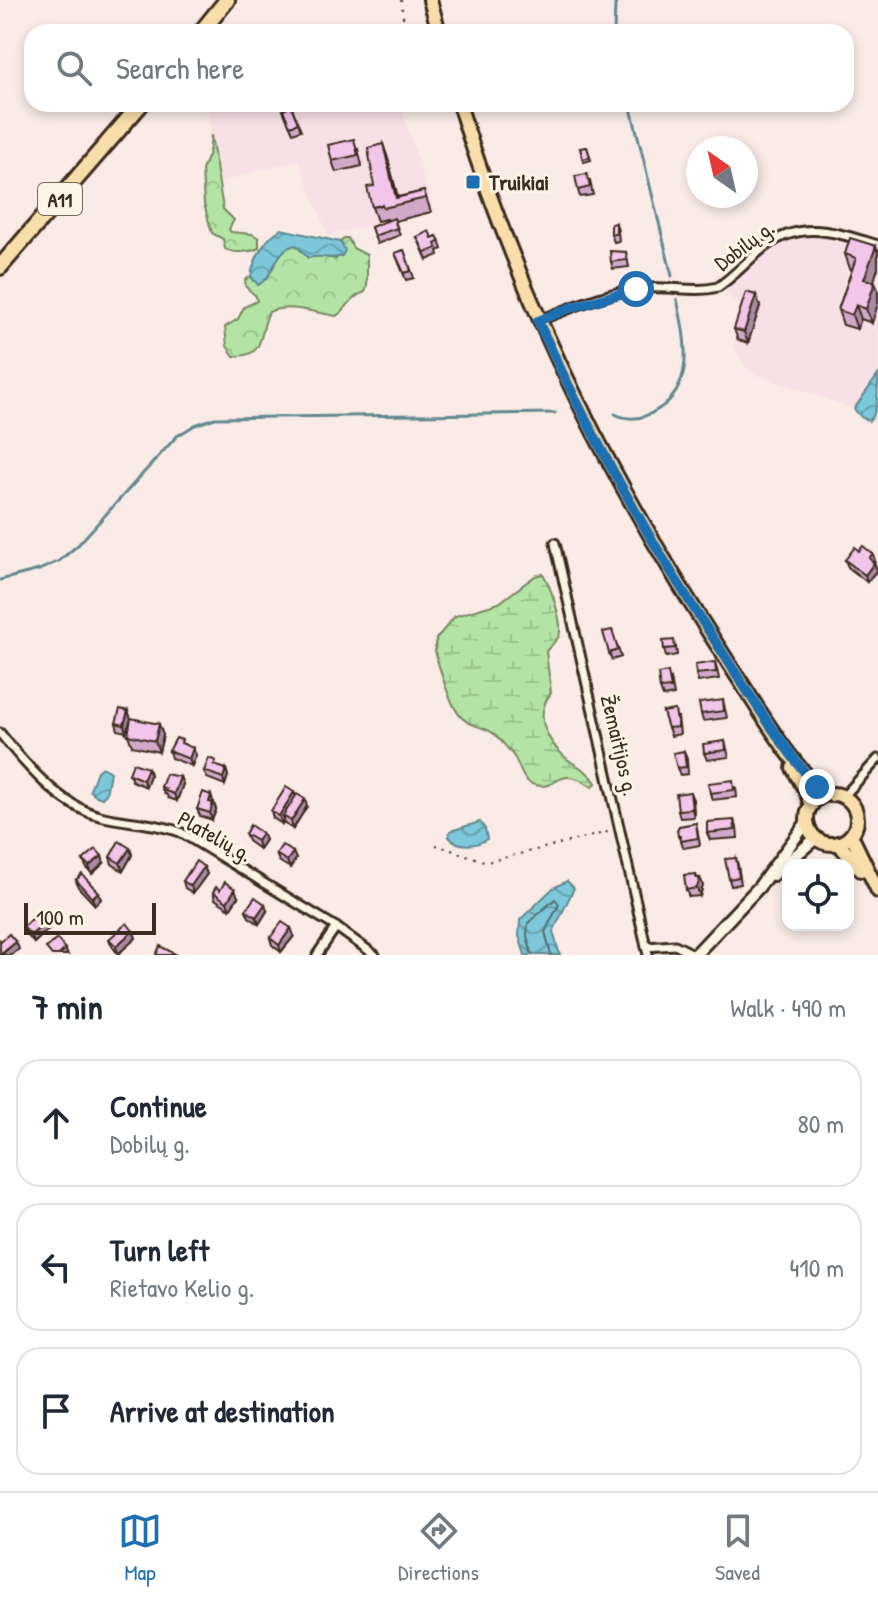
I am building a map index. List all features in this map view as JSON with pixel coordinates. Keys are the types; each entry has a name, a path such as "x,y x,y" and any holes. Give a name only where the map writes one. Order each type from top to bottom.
{"highway":[{"path":"208,24 227,0"},
{"name":"A11","path":"0,267 134,112"}],"main road":[{"path":"430,0 437,24"},
{"path":"462,112 498,220 538,321 576,403 639,520 781,743 807,793 811,806 807,822 759,887"},
{"path":"781,743 817,787 855,809 857,818 851,835 838,843 816,838 807,822"},
{"path":"811,806 823,796 837,796"},
{"path":"851,835 876,888"},
{"path":"695,955 759,887 816,838"},
{"path":"838,843 876,888"}],"street":[{"name":"Dobilų g.","path":"538,321 636,289 707,290 718,287 767,245 789,233 828,231 878,245"},
{"name":"Žemaitijos g.","path":"555,543 647,951"},
{"name":"Platelių g.","path":"0,733 24,760 73,804 105,818 152,824 180,832 336,927 375,955"},
{"path":"837,796 878,759"},
{"path":"317,955 336,927"},
{"path":"647,951 675,945 695,955"}],"path":[{"path":"401,0 404,24"},
{"path":"436,845 487,862 621,829"}],"shaded area":[{"path":"207,112 403,112 434,211 328,235 298,160 220,182"},
{"path":"806,226 843,230 878,240 878,375 854,409 749,372 733,346 741,306 727,295 730,272 766,240 784,231"}],"green space":[{"path":"211,135 223,209 234,220 229,229 259,238 259,248 229,251 225,249 223,239 212,233 204,204 202,170 209,153"},
{"path":"344,238 348,238 353,248 367,255 365,292 355,297 336,316 293,309 269,312 257,348 245,355 234,356 227,346 225,327 238,319 244,307 257,301 246,287 245,280 251,276 253,281 267,279 281,253 296,245 308,258 316,255 336,259"},
{"path":"543,574 560,623 558,638 546,651 551,693 543,710 545,728 560,752 593,779 596,783 592,787 572,777 543,786 527,781 511,752 494,734 467,722 458,713 436,657 436,639 455,616 499,603 535,576"}],"water":[{"path":"281,229 340,242 345,250 338,257 308,258 296,245 289,247 258,285 251,276 255,262 265,243"},
{"path":"878,375 876,407 869,421 854,409"},
{"path":"102,767 110,772 106,794 102,798 90,790 97,771"},
{"path":"480,822 487,839 482,842 462,844 449,837 450,831"},
{"path":"567,881 574,888 553,932 560,955 525,955 519,936 520,920 553,888"}],"building":[{"path":"284,112 293,112 298,123 290,126"},
{"path":"354,139 358,155 332,161 328,145"},
{"path":"383,144 396,198 424,191 426,198 383,208 382,205 372,207 367,187 374,186 368,148"},
{"path":"587,147 590,157 583,159 580,148"},
{"path":"587,174 590,187 578,190 575,176"},
{"path":"394,218 397,228 374,236 371,227"},
{"path":"616,223 616,234 611,234 611,224"},
{"path":"429,231 432,238 437,236 440,241 435,244 437,248 425,253 417,237"},
{"path":"850,238 876,246 864,279 875,282 866,309 856,305 852,315 838,310 856,258 845,254"},
{"path":"404,250 411,271 404,273 395,253"},
{"path":"610,251 626,252 627,260 611,262"},
{"path":"746,292 756,295 744,332 734,329"},
{"path":"863,546 873,554 869,558 874,563 865,575 845,560 855,547 859,551"},
{"path":"612,630 618,650 609,653 603,632"},
{"path":"674,640 675,648 664,649 663,641"},
{"path":"715,662 716,672 696,674 695,665"},
{"path":"668,672 671,688 660,689 658,674"},
{"path":"723,700 724,711 701,714 699,703"},
{"path":"120,709 128,711 124,725 116,723"},
{"path":"675,710 678,727 668,728 663,712"},
{"path":"131,718 159,724 155,741 128,735"},
{"path":"176,738 193,748 189,759 169,751"},
{"path":"725,741 726,750 704,753 703,744"},
{"path":"684,751 686,767 677,768 673,753"},
{"path":"209,758 216,761 214,765 226,769 223,778 204,771"},
{"path":"133,763 148,768 143,780 129,774"},
{"path":"166,774 180,777 174,794 161,787"},
{"path":"733,780 734,790 710,793 708,783"},
{"path":"286,787 294,792 279,816 271,811"},
{"path":"203,792 211,795 209,802 213,803 210,813 197,809"},
{"path":"690,792 692,809 678,810 676,794"},
{"path":"297,794 305,799 291,821 283,816"},
{"path":"734,820 735,830 707,833 707,822"},
{"path":"696,823 698,838 681,841 677,830 679,826"},
{"path":"250,825 262,833 257,841 245,834"},
{"path":"119,841 130,848 120,863 110,857"},
{"path":"282,845 293,852 287,861 276,854"},
{"path":"96,849 102,856 89,866 83,860"},
{"path":"736,858 739,877 729,879 725,859"},
{"path":"196,861 204,867 191,886 183,881"},
{"path":"82,874 98,892 92,898 76,880"},
{"path":"696,874 696,878 700,878 697,888 686,890 684,875"},
{"path":"225,882 235,889 227,902 213,892 216,887 220,890"},
{"path":"255,897 265,904 256,917 246,910"},
{"path":"42,909 50,918 31,935 23,927"},
{"path":"282,922 291,928 279,945 270,938"},
{"path":"127,923 133,931 116,946 109,939"},
{"path":"9,934 16,942 0,955 0,940"},
{"path":"57,939 65,949 59,955 52,955 46,948"},
{"path":"160,946 177,955 156,955"}],"waterway":[{"path":"614,24 618,0"},
{"path":"632,112 672,276"},
{"path":"615,414 631,418 646,415 670,400 678,388 683,374 685,344 677,299"},
{"path":"0,580 39,570 59,561 78,545 177,436 215,418 555,413"}],"place":[{"name":"Truikiai","path":"473,182"}],"route":[{"path":"636,289 567,309 538,321 617,482 660,555 781,743 817,787"}]}
